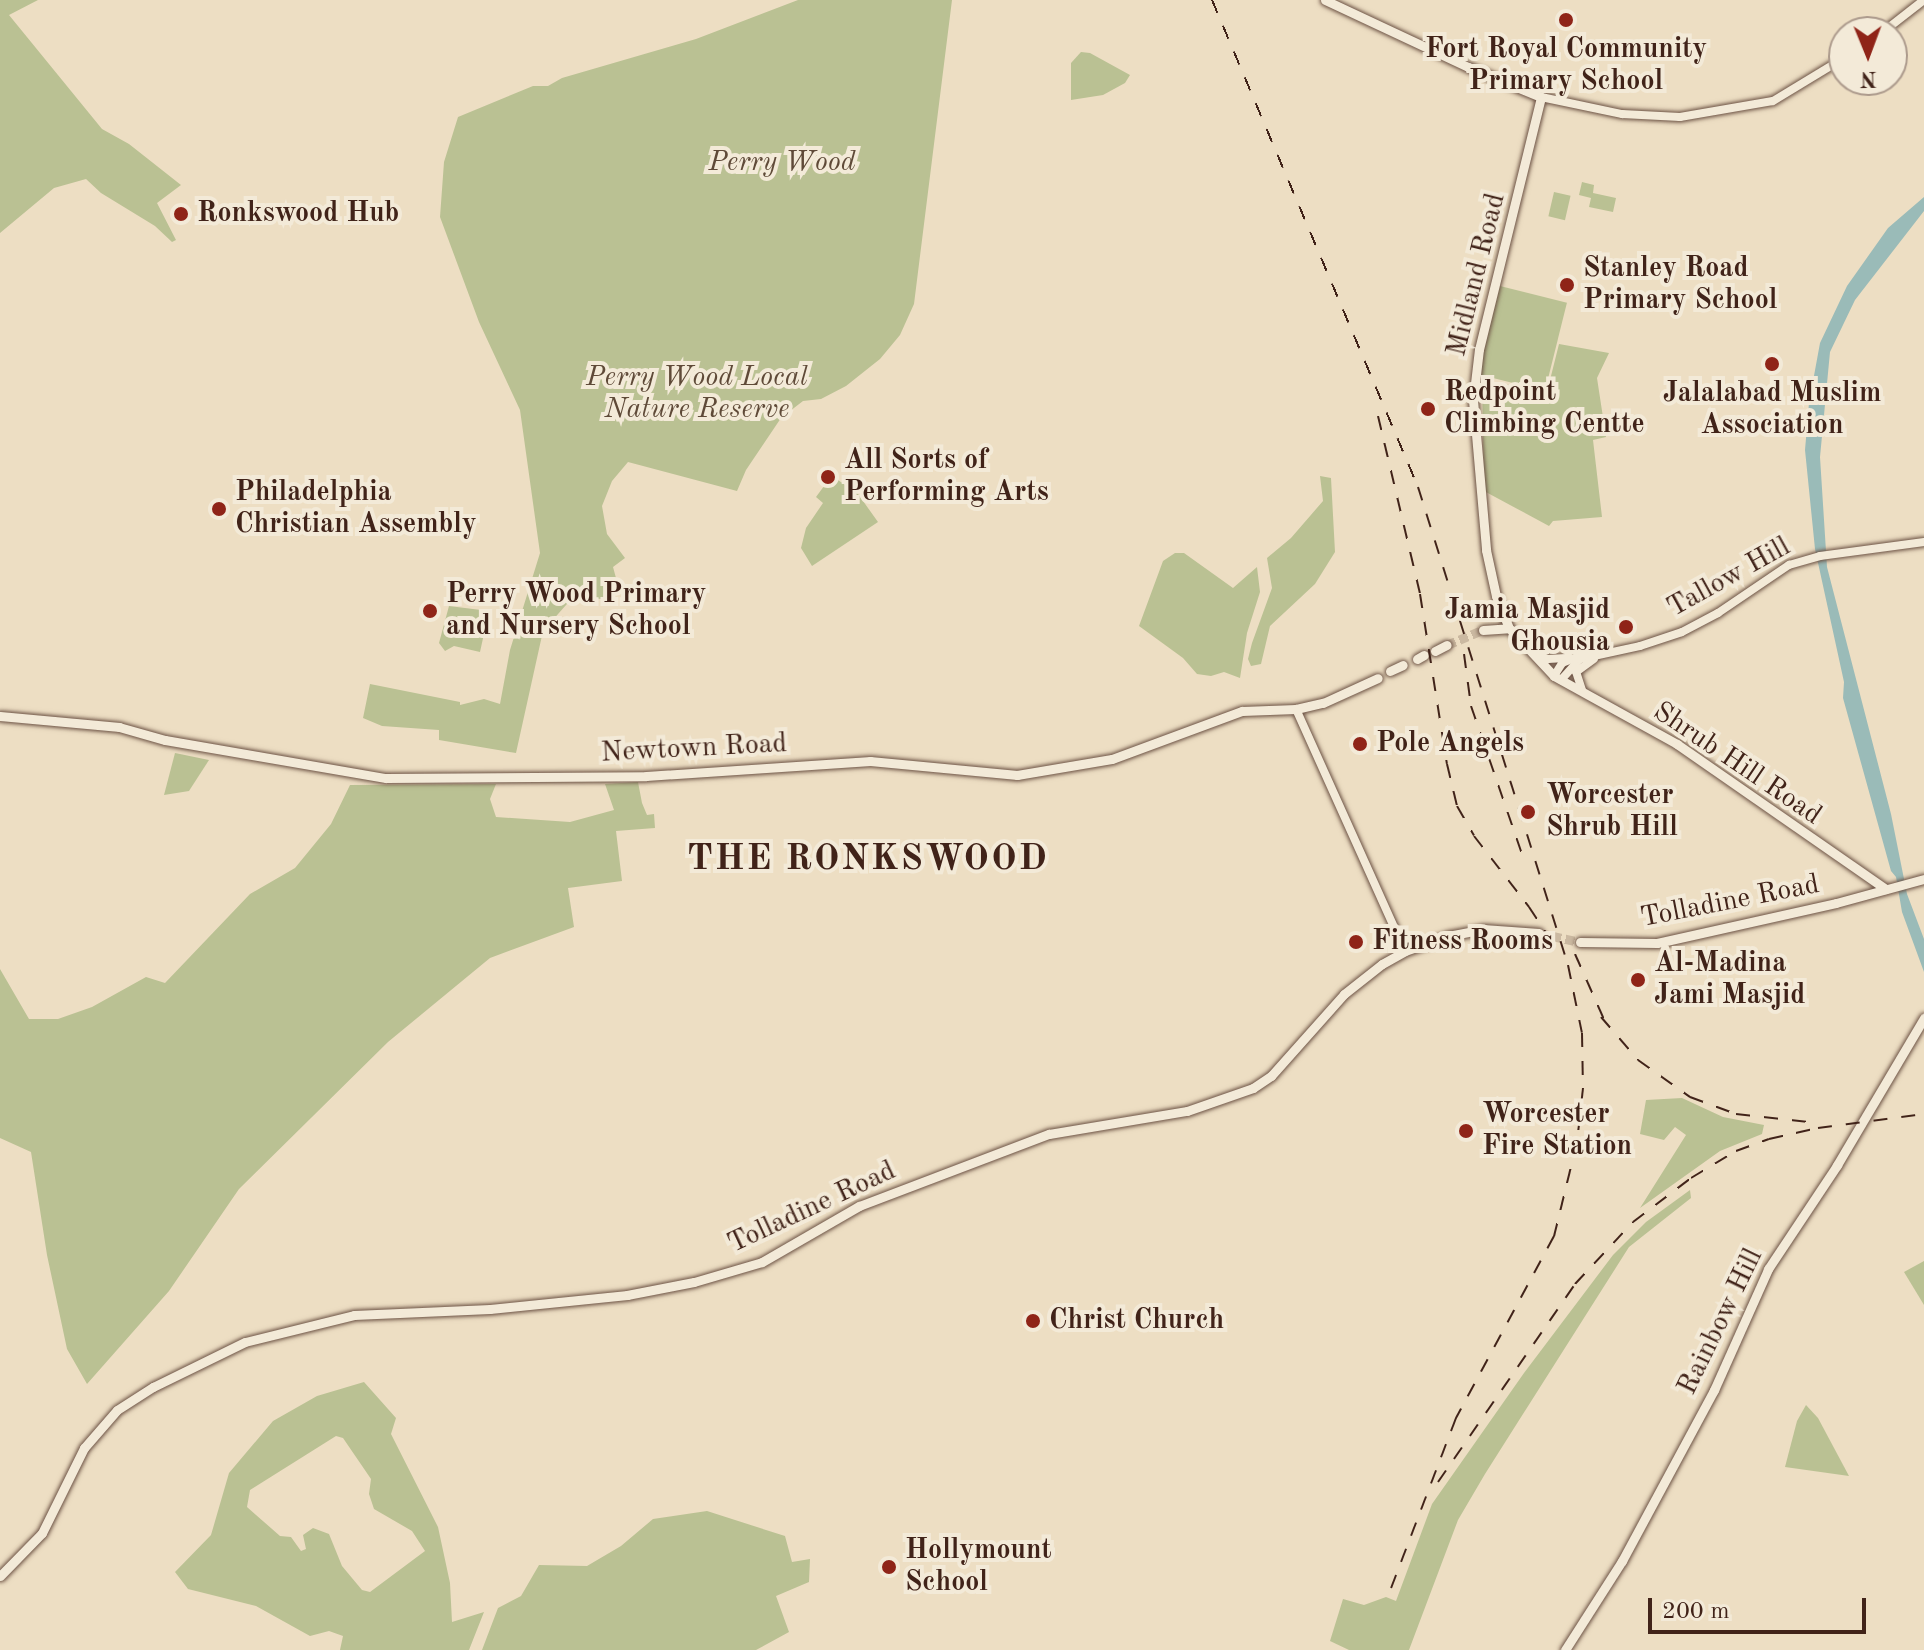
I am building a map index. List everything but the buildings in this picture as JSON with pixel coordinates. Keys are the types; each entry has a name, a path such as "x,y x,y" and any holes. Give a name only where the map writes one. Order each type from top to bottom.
{"main road":[{"path":"1325,0 1427,49 1541,97"},
{"name":"Midland Road","path":"1541,97 1479,349 1473,400 1486,550 1496,596 1509,628 1528,651 1558,678"},
{"path":"1483,630 1509,628"},
{"path":"1435,651 1447,645"},
{"path":"1390,671 1403,665"},
{"name":"Newtown Road","path":"0,716 119,727 165,740 386,778 646,776 870,761 1017,775 1112,759 1242,711 1296,709 1323,703 1378,678"},
{"name":"Shrub Hill Road","path":"1558,678 1677,744 1889,888"},
{"name":"Tolladine Road","path":"1580,942 1657,943 1924,879"},
{"name":"Tolladine Road","path":"0,1576 42,1533 84,1448 117,1410 153,1387 245,1342 354,1315 490,1309 627,1295 694,1282 762,1262 859,1206 1049,1134 1187,1111 1253,1088 1271,1076 1344,994 1382,964 1405,951 1448,936 1483,929 1539,933"},
{"name":"Rainbow Hill","path":"1565,1650 1622,1561 1714,1390 1768,1269 1837,1165 1924,1018"}],"street":[{"path":"1904,16 1924,0"},
{"path":"1541,97 1622,114 1680,117 1773,101 1828,68"},
{"name":"Tallow Hill","path":"1585,695 1576,681 1579,668 1586,662 1682,632 1718,613 1769,576 1812,558 1924,542"},
{"name":"Tallow Hill","path":"1558,678 1580,659 1621,650"},
{"name":"Tallow Hill","path":"1528,651 1548,659 1595,655"},
{"path":"1558,678 1562,663 1572,657"},
{"path":"1296,709 1405,951"}],"green space":[{"path":"0,0 38,0 9,15 102,129 129,144 181,185 157,203 176,240 172,242 155,226 101,193 86,179 54,188 0,233"},
{"name":"Perry Wood","path":"798,0 952,0 914,304 900,335 880,359 846,386 821,399 803,401 781,418 746,470 737,491 628,462 612,481 602,506 607,534 625,558 613,567 619,589 601,599 574,596 543,631 516,753 439,740 439,730 382,726 363,718 370,684 460,702 460,705 484,699 500,704 510,650 540,553 520,410 479,322 440,217 444,162 458,117 533,86 548,86 562,78 696,39"},
{"path":"1081,52 1090,53 1130,75 1125,83 1103,95 1071,100 1071,63"},
{"path":"1582,182 1594,185 1593,193 1616,198 1613,212 1589,207 1591,198 1579,195"},
{"path":"1554,192 1571,196 1565,220 1548,216"},
{"path":"1500,286 1567,303 1545,391 1478,374"},
{"path":"1559,344 1609,353 1597,378 1606,437 1593,440 1602,517 1553,521 1549,526 1484,491 1482,380 1547,392"},
{"path":"1320,476 1331,478 1335,552 1315,584 1270,626 1261,664 1251,666 1248,659 1252,643 1272,588 1267,558 1291,538 1323,501"},
{"path":"838,480 858,494 878,522 812,566 801,548 806,528 823,503 816,497 827,482 833,487"},
{"path":"1175,553 1184,553 1233,588 1257,567 1260,592 1247,633 1240,678 1224,672 1211,676 1197,674 1183,658 1139,626 1163,561"},
{"path":"449,606 489,611 480,652 454,646 445,651 439,643"},
{"path":"175,753 209,760 189,791 164,795"},
{"path":"638,782 647,815 654,814 655,828 616,831 622,881 568,888 574,927 490,958 388,1042 239,1189 169,1291 87,1384 67,1349 47,1255 31,1152 0,1138 0,969 29,1019 58,1019 92,1007 146,977 165,983 250,894 295,868 331,824 350,785 496,784 490,799 496,817 570,822 614,810 605,784"},
{"path":"1682,1098 1723,1117 1764,1125 1762,1134 1720,1151 1640,1208 1686,1135 1675,1127 1664,1140 1640,1134 1646,1100"},
{"path":"1690,1190 1691,1198 1629,1247 1485,1474 1458,1520 1409,1650 1349,1650 1330,1641 1343,1599 1364,1605 1386,1597 1396,1601 1432,1504 1524,1373 1613,1255 1646,1222"},
{"path":"1924,1261 1924,1305 1904,1272"},
{"path":"364,1382 396,1418 391,1434 438,1527 450,1583 452,1622 484,1612 469,1650 340,1650 343,1636 329,1631 310,1636 256,1606 188,1589 175,1572 211,1535 229,1473 273,1421 317,1396","holes":["336,1436 343,1438 371,1479 369,1494 374,1509 412,1531 425,1551 370,1592 362,1590 342,1566 329,1534 313,1528 303,1535 306,1549 301,1551 291,1537 280,1536 247,1507 250,1490"]},
{"path":"1806,1405 1818,1418 1849,1476 1785,1467 1797,1421"},
{"path":"707,1511 785,1536 792,1562 810,1559 809,1582 776,1596 789,1632 756,1650 482,1650 498,1608 521,1596 539,1565 587,1566 621,1546 653,1519"}],"water":[{"path":"1924,197 1924,211 1855,300 1830,352 1820,457 1827,567 1891,814 1907,894 1924,939 1924,972 1902,912 1896,877 1891,871 1843,698 1844,682 1815,549 1805,450 1809,403 1820,343 1847,286 1888,228"}],"tunnel":[{"path":"1447,645 1483,630"},
{"path":"1539,933 1580,942"}],"railway":[{"path":"1212,0 1418,487 1568,965 1582,1033 1583,1088 1577,1142 1554,1236 1456,1418 1387,1599"},
{"path":"1378,416 1420,594 1447,764 1457,806 1474,836 1529,907 1556,948"},
{"path":"1464,654 1471,706 1523,857"},
{"path":"1575,954 1606,1024"},
{"path":"1601,1017 1638,1060 1690,1097 1736,1114 1809,1122"},
{"path":"1438,1482 1575,1284 1633,1222 1691,1178 1736,1151 1769,1139 1818,1128 1924,1114"}],"place":[{"name":"Fort Royal Community Primary School","path":"1566,20"},
{"name":"Ronkswood Hub","path":"181,214"},
{"name":"Stanley Road Primary School","path":"1567,285"},
{"name":"Jalalabad Muslim Association","path":"1772,364"},
{"name":"Redpoint Climbing Centte","path":"1428,409"},
{"name":"All Sorts of Performing Arts","path":"828,477"},
{"name":"Philadelphia Christian Assembly","path":"219,509"},
{"name":"Perry Wood Primary and Nursery School","path":"430,611"},
{"name":"Jamia Masjid Ghousia","path":"1626,627"},
{"name":"Pole Angels","path":"1360,744"},
{"name":"Worcester Shrub Hill","path":"1528,812"},
{"name":"Fitness Rooms","path":"1356,942"},
{"name":"Al-Madina Jami Masjid","path":"1638,980"},
{"name":"Worcester Fire Station","path":"1466,1131"},
{"name":"Christ Church","path":"1033,1321"},
{"name":"Hollymount School","path":"889,1567"}],"district":[{"name":"THE RONKSWOOD","path":"868,861"}],"park label":[{"name":"Perry Wood Local Nature Reserve","path":"697,394"}]}
